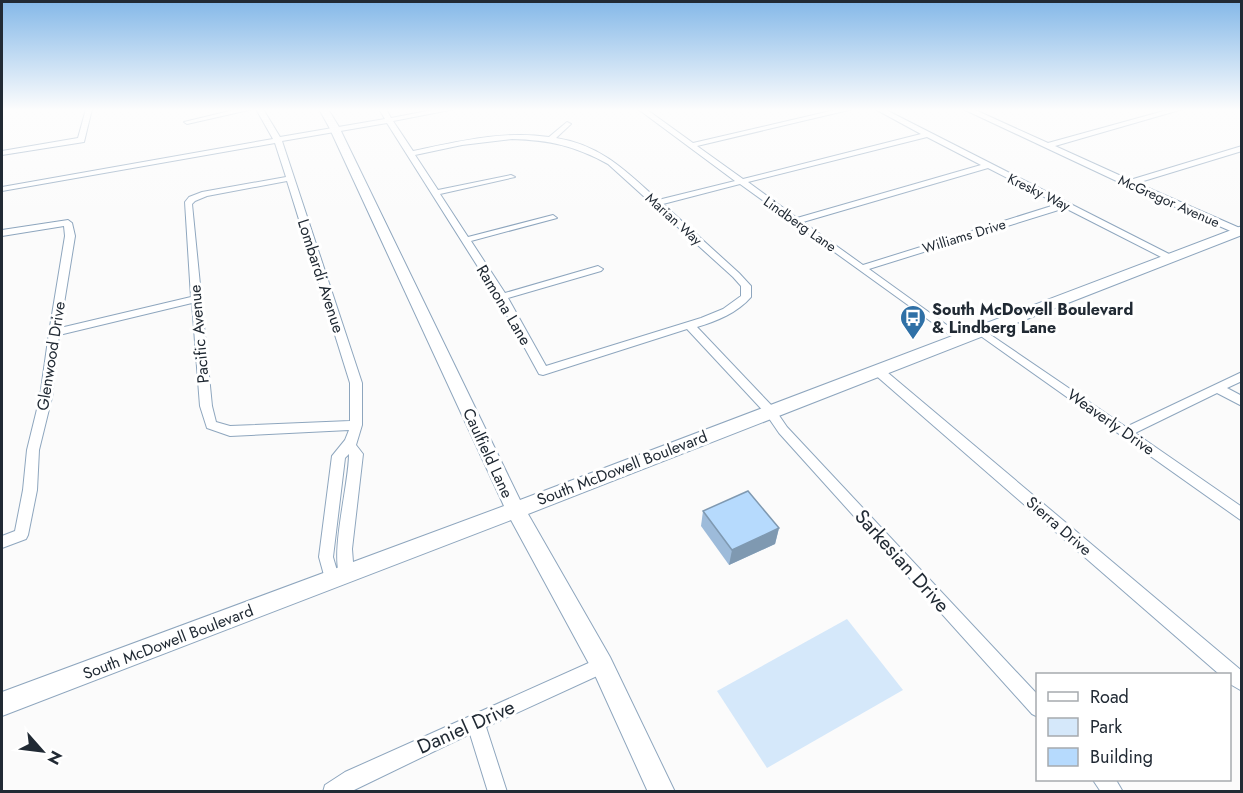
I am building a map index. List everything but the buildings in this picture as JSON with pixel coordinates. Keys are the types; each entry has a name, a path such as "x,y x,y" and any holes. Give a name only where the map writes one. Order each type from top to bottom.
{"main road":[{"name":"Caulfield Lane","path":"342,146 515,509 602,665 662,792"},
{"name":"South McDowell Boulevard","path":"2,704 339,578 1168,257 1240,232"}],"street":[{"path":"2,153 44,146"},
{"path":"2,189 245,146"},
{"name":"Lombardi Avenue","path":"281,146 356,383 357,425 350,447 339,456 326,556 339,578"},
{"name":"Ramona Lane","path":"405,146 502,297 543,371 612,352 689,325"},
{"name":"Marian Way","path":"410,154 452,146"},
{"name":"Marian Way","path":"578,146 590,149 611,162 746,285 747,297 737,307 713,318 689,325"},
{"name":"Lindberg Lane","path":"694,146 739,181 958,338"},
{"path":"657,202 880,146"},
{"name":"Kresky Way","path":"947,146 1168,257"},
{"name":"McGregor Avenue","path":"1047,146 1240,232"},
{"path":"1128,183 1242,148"},
{"path":"795,221 986,166"},
{"path":"434,193 511,177"},
{"name":"Pacific Avenue","path":"291,178 205,194 192,199 188,204 206,406 211,424 230,431 357,425"},
{"name":"Williams Drive","path":"863,268 1065,205"},
{"path":"465,240 553,218"},
{"name":"Glenwood Drive","path":"2,233 68,223 70,236 46,397 33,450 30,490 21,534 2,543"},
{"path":"502,297 598,269"},
{"path":"54,333 196,299"},
{"path":"689,325 770,411"},
{"name":"Weaverly Drive","path":"980,330 1242,515"},
{"name":"Sierra Drive","path":"877,370 1230,673"},
{"path":"1126,432 1242,376"},
{"path":"1218,388 1242,402"},
{"name":"Sarkesian Drive","path":"770,411 783,430 1036,706"},
{"name":"Daniel Drive","path":"332,792 352,779 602,665"},
{"path":"476,723 498,792"}],"green space":[{"path":"847,619 903,690 767,768 717,691"}],"place":[{"name":"South McDowell Boulevard & Lindberg Lane","path":"913,341"}]}
